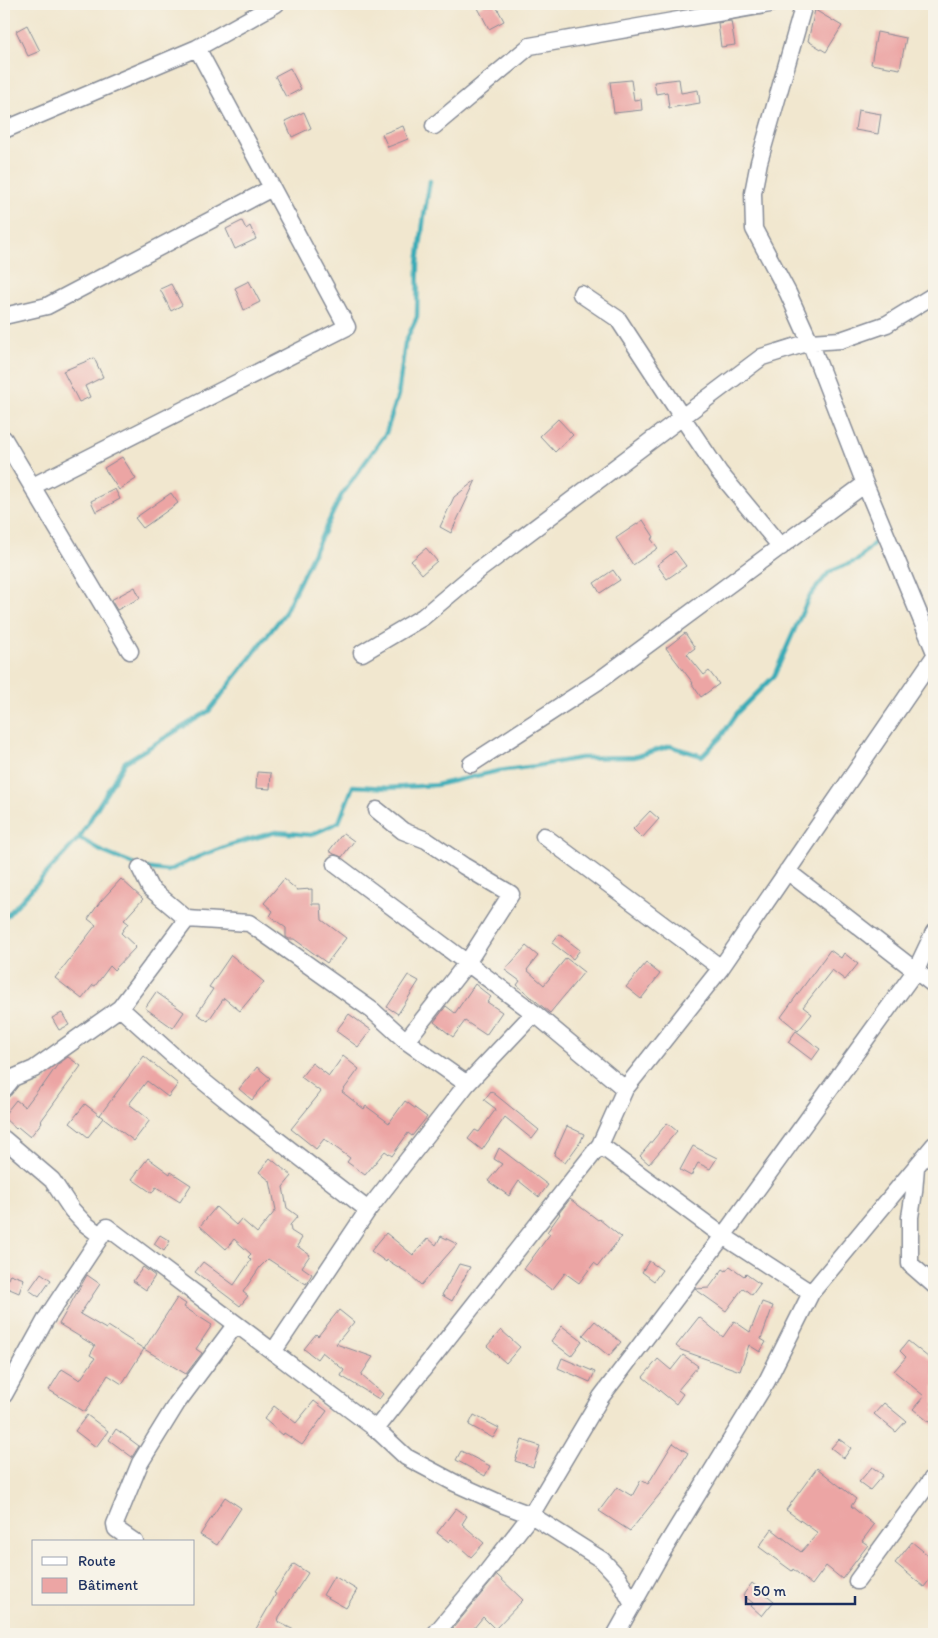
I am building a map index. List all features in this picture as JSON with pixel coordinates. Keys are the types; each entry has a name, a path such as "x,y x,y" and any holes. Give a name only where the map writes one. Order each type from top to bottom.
{"street":[{"path":"4,130 197,48 276,4"},
{"path":"434,126 530,46 770,4"},
{"path":"804,4 759,162 753,193 754,229 788,293 810,342 865,484 934,650"},
{"path":"33,486 347,327 197,48"},
{"path":"4,316 47,306 272,188"},
{"path":"582,294 618,319 719,472 781,547"},
{"path":"362,653 424,617 479,570 762,356 810,342 841,340 887,324 934,295"},
{"path":"4,439 130,651"},
{"path":"471,764 597,682 865,484"},
{"path":"376,1429 600,1145 625,1088 721,968 934,657"},
{"path":"376,810 403,831 426,840 464,866 511,894 467,963 406,1040"},
{"path":"544,836 721,968"},
{"path":"335,864 534,1013 625,1088"},
{"path":"140,868 150,888 187,918 249,923 373,1011 406,1040 467,1084"},
{"path":"787,871 934,985"},
{"path":"4,1089 13,1078 34,1069 120,1008 187,918"},
{"path":"435,1634 483,1578 531,1515 601,1397 723,1236 916,970 934,932"},
{"path":"120,1008 187,1068 368,1210"},
{"path":"273,1352 368,1210 467,1084 534,1013"},
{"path":"4,1139 52,1180 72,1210 84,1223 102,1236"},
{"path":"600,1145 723,1236 811,1294"},
{"path":"616,1634 661,1554 767,1381 811,1294 934,1145"},
{"path":"916,1167 910,1217 910,1264 934,1285"},
{"path":"4,1396 46,1319 108,1227 376,1429 406,1457 455,1483 531,1515 602,1560 618,1577 633,1605"},
{"path":"132,1540 116,1529 115,1524 140,1463 178,1403 236,1324"},
{"path":"857,1581 934,1476"}],"building":[{"path":"485,4 495,4 504,21 489,29 478,8"},
{"path":"815,10 842,26 826,52 808,41"},
{"path":"731,21 735,45 721,47 718,23"},
{"path":"27,25 40,51 28,56 16,31"},
{"path":"877,32 906,38 900,69 871,64"},
{"path":"290,68 301,89 286,97 275,76"},
{"path":"679,79 681,93 698,90 700,103 669,108 667,92 656,94 654,82"},
{"path":"631,80 634,100 641,99 642,110 614,113 610,82"},
{"path":"858,110 881,114 878,134 855,130"},
{"path":"304,112 311,128 292,137 285,121"},
{"path":"403,126 408,139 388,147 382,134"},
{"path":"242,221 246,229 250,226 256,239 235,249 226,229"},
{"path":"249,281 260,302 244,310 235,288"},
{"path":"171,284 182,305 171,311 160,289"},
{"path":"94,358 103,377 85,386 90,397 79,402 63,371"},
{"path":"558,419 573,435 555,452 540,436"},
{"path":"122,457 136,479 119,490 104,468"},
{"path":"476,480 451,533 440,527 454,497"},
{"path":"115,489 120,499 96,512 91,501"},
{"path":"171,493 178,503 143,528 135,518"},
{"path":"643,520 654,537 651,539 658,548 633,565 616,538"},
{"path":"426,548 437,561 422,574 411,561"},
{"path":"675,551 686,566 667,579 657,565"},
{"path":"613,570 620,580 600,593 594,583"},
{"path":"135,587 140,598 117,610 111,600"},
{"path":"685,633 695,648 687,654 704,675 709,671 719,684 701,697 693,683 666,648"},
{"path":"257,772 271,773 270,789 256,788"},
{"path":"650,811 659,819 642,838 633,829"},
{"path":"343,833 354,841 342,857 329,851"},
{"path":"121,879 143,899 124,920 128,923 121,933 136,947 114,970 110,966 95,986 93,985 82,999 55,978 96,925 88,919 100,902"},
{"path":"284,879 297,890 312,889 312,904 321,904 322,920 346,938 327,963 294,939 286,937 286,928 270,916 273,911 264,903"},
{"path":"559,934 580,950 573,959 552,943"},
{"path":"526,946 538,956 527,970 544,985 566,958 584,972 550,1013 517,985 520,981 505,970"},
{"path":"830,950 841,958 844,953 858,964 845,980 832,970 803,1007 812,1014 798,1031 781,1017"},
{"path":"231,955 264,982 240,1011 224,998 208,1021 197,1014 213,989 209,987"},
{"path":"646,963 660,974 641,999 626,987"},
{"path":"408,975 419,981 398,1014 387,1007"},
{"path":"475,984 491,997 487,1002 502,1012 486,1035 465,1021 453,1037 434,1022 446,1006 455,1013"},
{"path":"156,992 184,1012 173,1028 145,1008"},
{"path":"62,1013 69,1025 59,1030 52,1018"},
{"path":"349,1014 371,1030 358,1047 336,1031"},
{"path":"796,1031 820,1049 812,1060 788,1042"},
{"path":"144,1056 178,1084 168,1097 147,1081 129,1104 150,1120 134,1141 100,1115"},
{"path":"343,1056 359,1069 342,1092 364,1109 366,1106 389,1123 405,1101 427,1117 412,1136 408,1133 392,1156 385,1151 365,1175 347,1162 350,1158 324,1139 316,1149 291,1129 321,1092 301,1077 312,1063 329,1076"},
{"path":"68,1057 81,1066 42,1122 30,1137 18,1127 16,1129 4,1118 4,1115 16,1100 25,1107 58,1064"},
{"path":"257,1067 270,1078 252,1100 239,1089"},
{"path":"491,1091 539,1130 532,1139 505,1117 482,1150 468,1139 475,1130 479,1132 496,1109 484,1100"},
{"path":"85,1104 103,1118 88,1137 70,1123"},
{"path":"667,1123 677,1131 649,1164 640,1156"},
{"path":"567,1126 584,1134 565,1163 554,1155"},
{"path":"693,1146 717,1158 710,1169 698,1163 691,1176 680,1170"},
{"path":"499,1148 548,1185 539,1197 519,1181 509,1196 488,1181 502,1164 494,1159"},
{"path":"148,1158 170,1174 171,1172 191,1185 180,1202 156,1187 152,1193 132,1179"},
{"path":"270,1158 292,1176 283,1187 287,1208 298,1216 290,1225 291,1231 302,1238 297,1246 310,1255 302,1267 312,1274 306,1284 268,1259 260,1267 243,1292 248,1296 240,1306 195,1272 203,1262 234,1285 251,1260 248,1257 251,1254 234,1239 226,1249 200,1226 216,1207 236,1225 241,1219 257,1233 276,1210 270,1181 259,1172"},
{"path":"570,1199 621,1237 598,1266 594,1263 579,1283 565,1273 552,1290 524,1269 550,1234 547,1232"},
{"path":"386,1233 413,1255 428,1238 436,1245 441,1236 457,1244 421,1285 408,1273 387,1260 386,1262 371,1251"},
{"path":"160,1235 170,1241 164,1251 154,1244"},
{"path":"649,1261 662,1270 654,1281 642,1272"},
{"path":"459,1264 470,1267 452,1301 442,1295"},
{"path":"730,1266 760,1284 752,1295 743,1288 726,1311 695,1289 709,1288 723,1269 726,1271"},
{"path":"143,1267 155,1276 146,1290 133,1281"},
{"path":"41,1273 51,1280 39,1297 29,1290"},
{"path":"10,1274 24,1279 19,1293 5,1287"},
{"path":"87,1275 100,1284 80,1314 106,1329 108,1326 144,1349 122,1384 108,1375 85,1412 49,1390 62,1369 80,1380 95,1358 90,1355 95,1346 59,1324"},
{"path":"177,1298 186,1304 184,1307 212,1325 196,1349 202,1353 186,1374 144,1349"},
{"path":"762,1302 773,1306 761,1339 766,1342 760,1352 749,1345 740,1371 681,1350 676,1346 699,1317 723,1337 734,1321 750,1332"},
{"path":"339,1310 354,1322 336,1344 373,1357 361,1375 383,1394 379,1399 341,1376 344,1370 322,1352 317,1359 304,1349 316,1334 318,1336"},
{"path":"595,1321 621,1342 609,1356 583,1335"},
{"path":"562,1326 582,1341 571,1356 551,1341"},
{"path":"501,1330 520,1347 506,1363 487,1346"},
{"path":"908,1341 934,1362 934,1426 913,1409 924,1396 894,1371 906,1357 900,1351"},
{"path":"683,1355 698,1366 678,1390 683,1394 676,1404 643,1377 658,1359 671,1370"},
{"path":"562,1358 595,1372 590,1382 558,1368"},
{"path":"314,1401 327,1411 302,1445 284,1433 283,1435 264,1419 274,1406 296,1423"},
{"path":"884,1403 906,1421 896,1432 874,1414"},
{"path":"87,1415 108,1431 96,1447 75,1431"},
{"path":"474,1415 499,1428 493,1438 469,1425"},
{"path":"116,1429 139,1446 132,1457 109,1440"},
{"path":"839,1439 851,1448 844,1458 831,1448"},
{"path":"522,1440 540,1446 533,1467 515,1461"},
{"path":"673,1443 688,1453 672,1479 630,1531 599,1511 617,1487 632,1496 641,1480 648,1484"},
{"path":"461,1451 490,1466 485,1476 456,1460"},
{"path":"872,1467 883,1475 870,1490 859,1482"},
{"path":"817,1468 856,1499 851,1506 874,1525 862,1541 868,1545 842,1579 826,1566 812,1585 793,1569 792,1571 759,1547 772,1529 801,1552 818,1533 786,1510"},
{"path":"225,1497 241,1508 217,1545 200,1535"},
{"path":"456,1508 467,1516 462,1524 484,1543 471,1557 451,1539 449,1542 437,1533"},
{"path":"912,1542 934,1560 934,1574 924,1587 895,1563"},
{"path":"294,1564 308,1573 279,1617 278,1622 302,1634 253,1634 276,1594 274,1593"},
{"path":"497,1575 523,1600 495,1629 483,1617 469,1634 448,1634"},
{"path":"334,1576 357,1590 346,1608 323,1595"},
{"path":"752,1583 774,1601 762,1616 751,1606 753,1603 743,1595"}],"waterway":[{"path":"4,919 79,838 125,762 209,711 284,614 341,496 386,433 398,395 405,343 417,317 418,263 430,181"},
{"path":"144,868 168,871 230,845 276,832 311,835 339,822 353,786 388,788 436,785 498,771 580,758 634,757 670,746 702,756 720,738 737,713 774,676 809,597 829,572 858,560 875,542"},
{"path":"79,838 103,852 137,866"}]}
